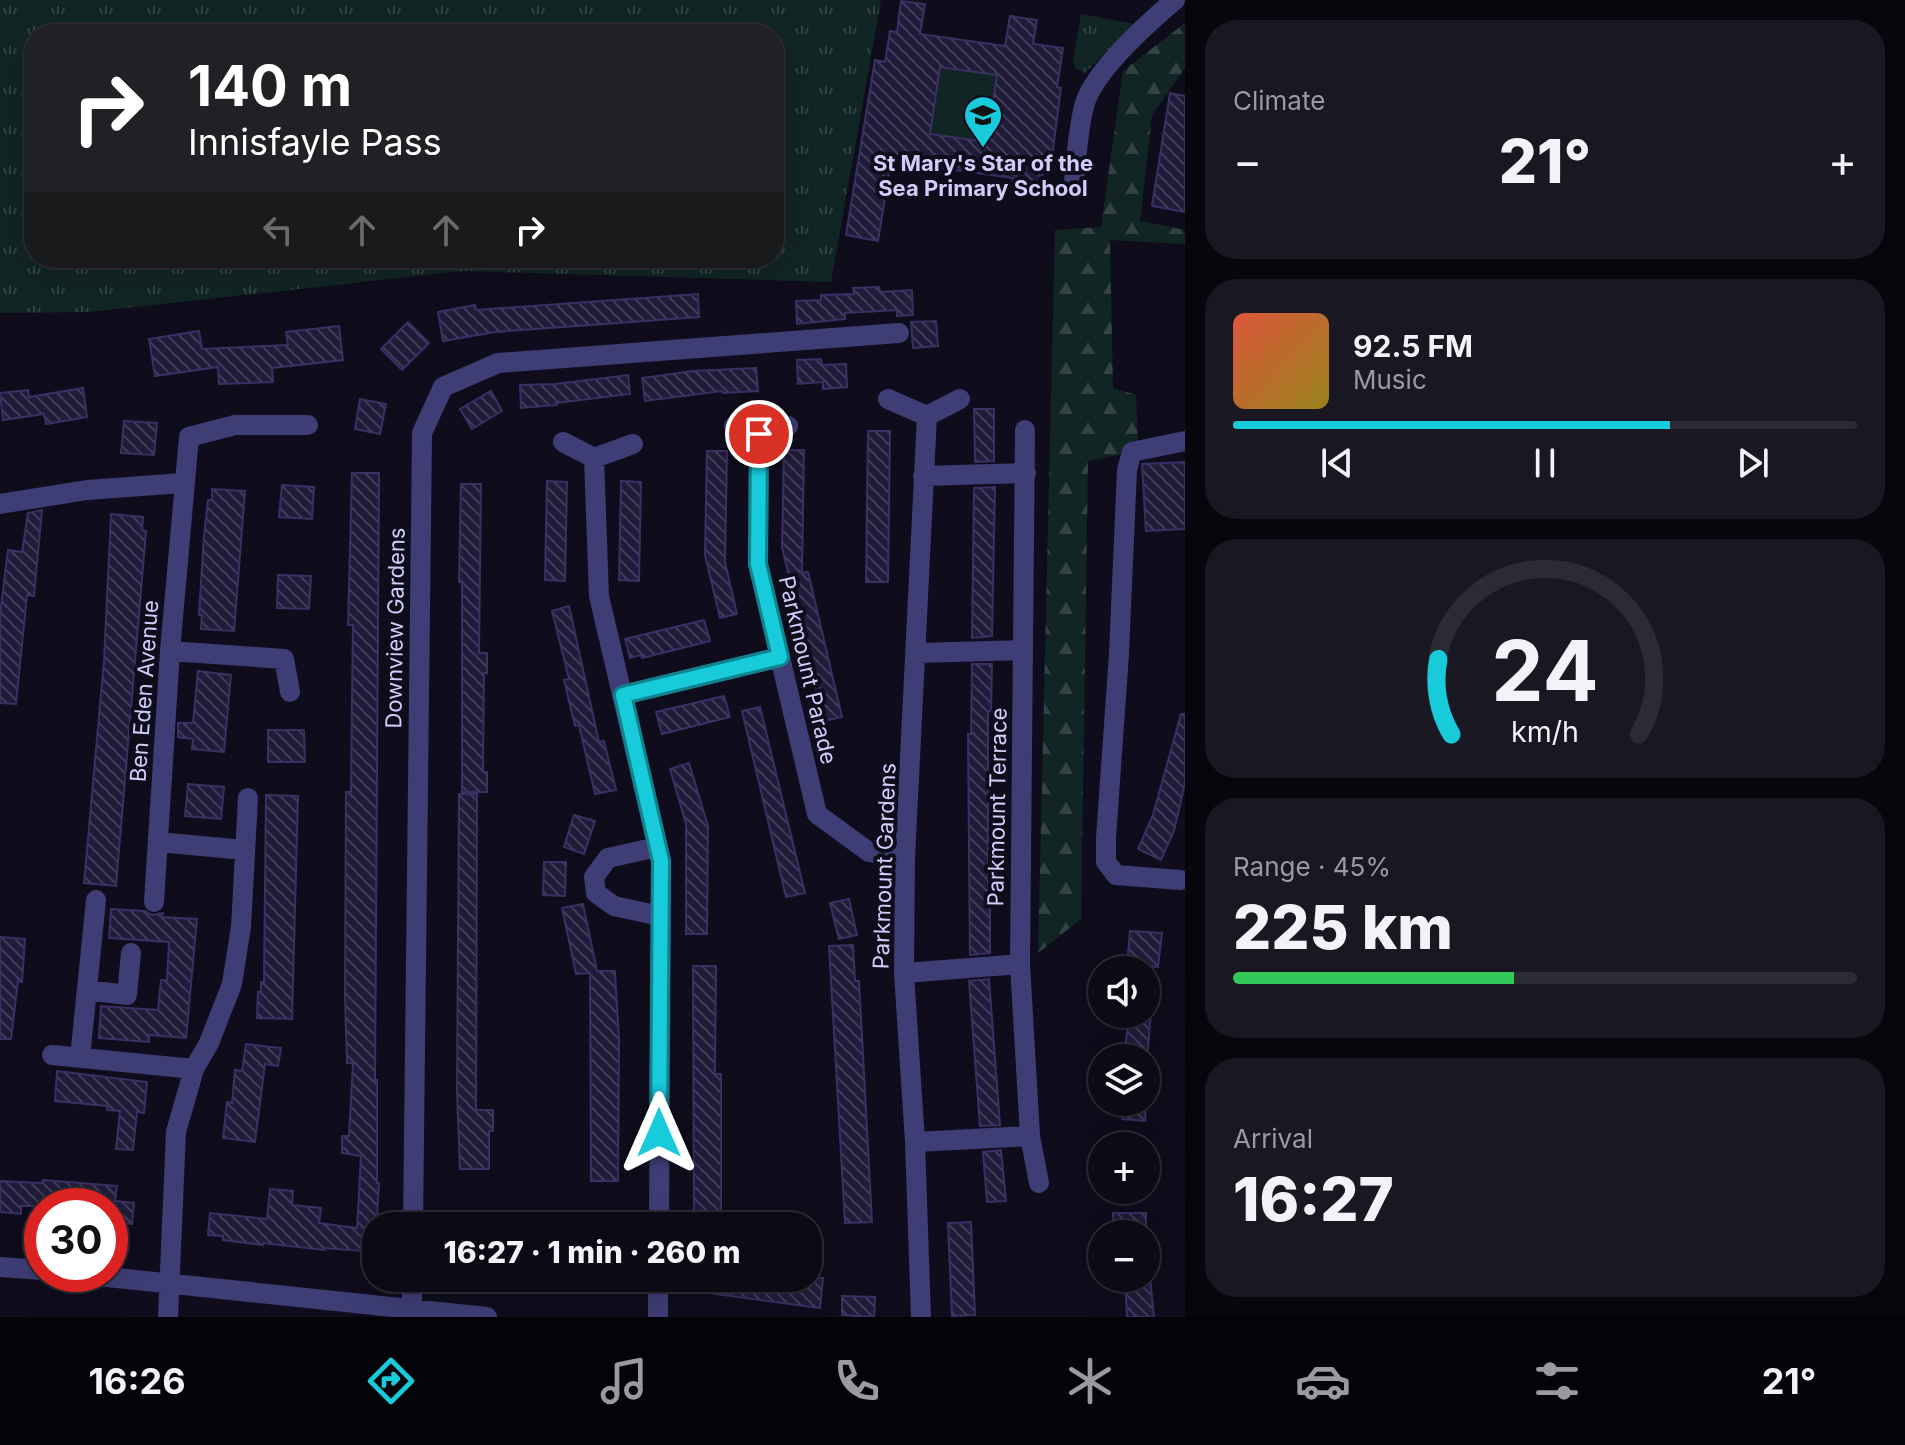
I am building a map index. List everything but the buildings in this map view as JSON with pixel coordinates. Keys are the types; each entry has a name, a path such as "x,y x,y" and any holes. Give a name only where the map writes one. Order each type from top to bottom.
{"street":[{"path":"1073,189 1085,104 1092,87 1142,29 1175,0"},
{"name":"Downview Gardens","path":"413,1212 422,433 443,387 498,363 899,333"},
{"path":"888,399 927,416 960,399"},
{"name":"Parkmount Gardens","path":"921,1317 915,1142 904,973 905,858 927,416"},
{"name":"Ben Eden Avenue","path":"154,902 170,651 189,437 235,425 308,425"},
{"path":"734,426 759,434 788,426"},
{"name":"Parkmount Terrace","path":"1025,430 1020,964 1030,1136 1039,1183"},
{"name":"Parkmount Parade","path":"759,434 758,564 817,814 869,852 905,858"},
{"path":"1180,880 1116,875 1106,862 1106,838 1119,654 1127,470 1132,452 1185,441"},
{"path":"563,442 594,458 633,444"},
{"path":"594,458 599,596 661,861 659,1212"},
{"path":"923,476 1026,473"},
{"path":"0,504 87,490 183,483"},
{"path":"916,653 1023,650"},
{"path":"170,651 284,659 290,692"},
{"path":"623,695 780,657"},
{"path":"168,1317 176,1132 194,1069 209,1043 232,984 241,927 248,798"},
{"path":"158,842 244,850"},
{"path":"657,847 608,858 594,877 596,893 614,906 660,916"},
{"path":"80,1058 96,900"},
{"path":"87,990 127,995 131,953"},
{"path":"904,973 1020,964"},
{"path":"52,1055 194,1069"},
{"path":"915,1142 1030,1136"},
{"path":"0,1267 24,1269"},
{"path":"128,1279 487,1317"},
{"path":"412,1292 412,1308"},
{"path":"658,1292 658,1317"}],"green space":[{"path":"0,0 881,0 831,282 464,271 88,312 0,313"},
{"path":"1081,14 1134,24 1085,73 1076,69 1073,63"},
{"path":"1185,23 1185,68 1152,115 1140,221 1185,230 1185,244 1110,240 1113,388 1136,395 1138,451 1088,461 1081,919 1038,953 1055,230 1101,227 1123,71"},
{"path":"910,63 1027,79 993,99 990,123 1015,146 903,130"}],"place":[{"name":"St Mary's Star of the Sea Primary School","path":"983,149"}],"route":[{"path":"659,1133 661,861 623,695 780,657 758,564 759,434"}]}
